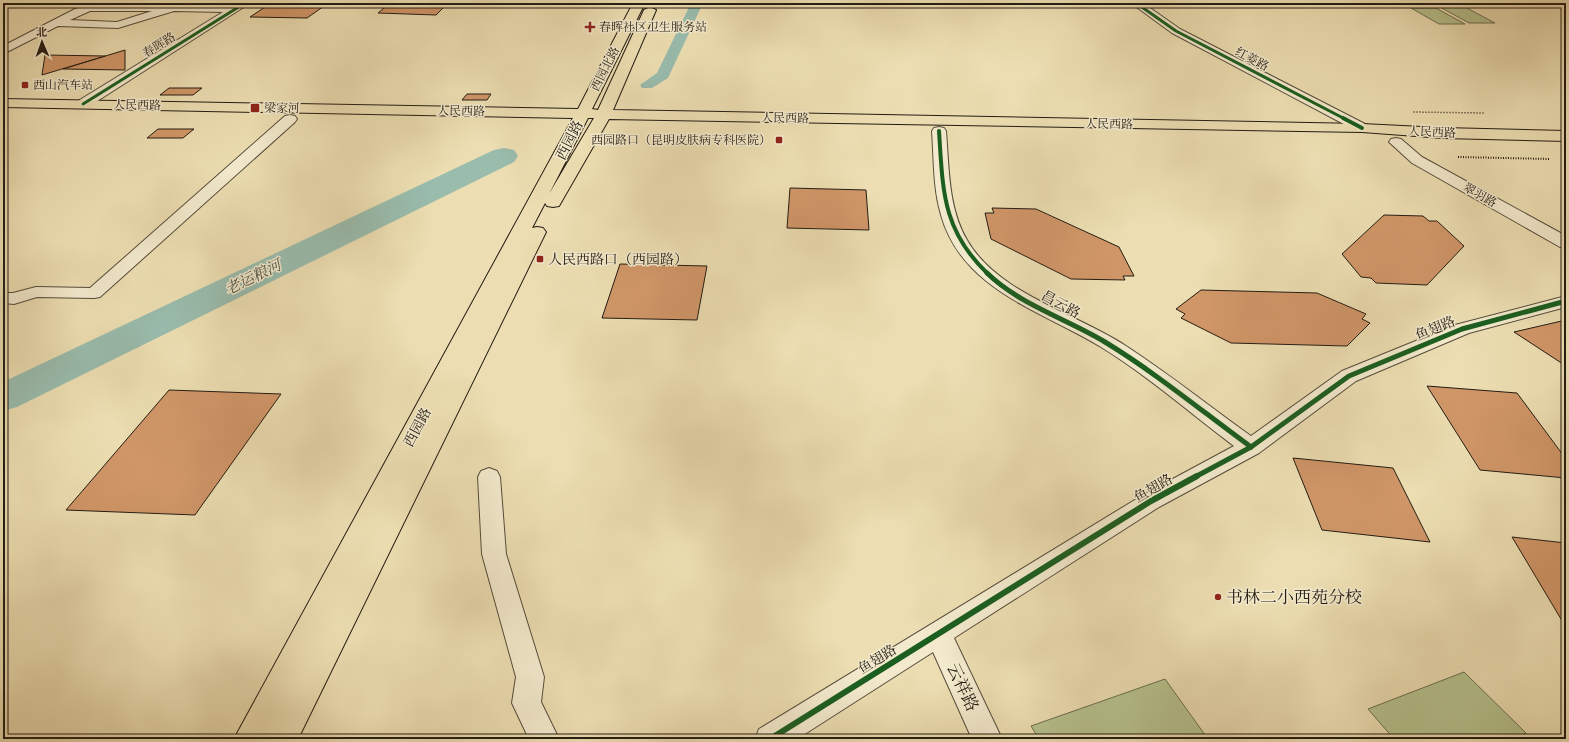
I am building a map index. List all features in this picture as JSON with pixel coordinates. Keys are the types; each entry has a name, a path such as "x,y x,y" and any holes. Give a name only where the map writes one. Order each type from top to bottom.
{"main road":[{"name":"西园北路","path":"591,119 592,92 639,3"},
{"name":"西园北路","path":"591,119 653,3"},
{"name":"人民西路","path":"3,103 591,119 939,131 1566,146"},
{"name":"人民西路","path":"3,114 290,119 591,119 1362,128 1443,133 1566,136"},
{"name":"西园路","path":"250,739 591,119"},
{"name":"西园路","path":"281,739 546,215 591,119"}],"street":[{"name":"春晖路","path":"83,104 245,3"},
{"name":"红菱路","path":"1136,3 1176,30 1362,128"},
{"path":"3,50 79,11 90,8 235,9"},
{"path":"56,23 118,26 173,8"},
{"path":"3,298 14,299 36,292 94,293 290,119"},
{"name":"昌云路","path":"939,131 945,203 959,240 973,261 994,281 1118,350 1251,447"},
{"name":"翠羽路","path":"1396,142 1417,160 1566,243"},
{"name":"鱼翅路","path":"770,739 939,635 1151,501 1251,447 1349,376 1462,329 1566,300"},
{"path":"489,477 494,554 530,677 526,703 544,739"},
{"name":"云祥路","path":"939,635 987,739"}],"path":[{"path":"1413,112 1486,113"},
{"path":"1458,157 1550,159"}],"green space":[{"path":"1440,7 1465,7 1495,23 1469,23"},
{"path":"1411,8 1436,8 1465,24 1439,24"},
{"path":"1464,672 1526,733 1512,739 1394,739 1368,709"},
{"path":"1165,679 1208,739 1039,739 1031,726"}],"building":[{"path":"271,3 327,4 307,18 250,17"},
{"path":"390,3 448,3 436,15 378,13"},
{"path":"125,50 125,70 63,69"},
{"path":"45,55 105,56 42,75"},
{"path":"169,88 202,88 193,95 160,95"},
{"path":"467,94 491,94 487,100 462,100"},
{"path":"158,129 194,129 183,138 147,138"},
{"path":"790,188 866,190 869,230 787,228"},
{"path":"992,208 1036,209 1119,247 1134,276 1123,276 1125,280 1071,279 991,239 985,213 994,213"},
{"path":"1384,215 1423,216 1429,221 1437,221 1464,246 1427,285 1376,283 1371,278 1361,277 1342,254"},
{"path":"620,264 707,266 697,320 602,318"},
{"path":"1201,290 1317,293 1366,314 1362,319 1370,323 1347,346 1231,343 1181,318 1185,314 1176,309"},
{"path":"1566,320 1566,366 1514,332"},
{"path":"1427,386 1517,393 1566,459 1566,478 1480,470"},
{"path":"169,390 281,394 195,515 66,510"},
{"path":"1293,458 1393,468 1430,542 1322,530"},
{"path":"1512,537 1566,543 1566,624 1564,624"}],"waterway":[{"name":"老运粮河","path":"647,85 663,75 697,3"},
{"name":"老运粮河","path":"3,398 504,156"}],"cycle path":[{"path":"83,104 245,3"},
{"path":"1136,3 1176,31 1362,128"},
{"path":"939,131 943,187 949,214 959,240 972,259 989,275 1009,290 1119,350 1251,447"},
{"path":"770,739 1151,501 1251,447 1349,376 1462,329 1566,301"}],"place":[{"name":"春晖社区卫生服务站","path":"590,27"},
{"name":"西山汽车站","path":"25,85"},
{"name":"梁家河","path":"255,108"},
{"name":"西园路口（昆明皮肤病专科医院）","path":"779,140"},
{"name":"人民西路口（西园路）","path":"540,259"},
{"name":"书林二小西苑分校","path":"1218,597"}]}
